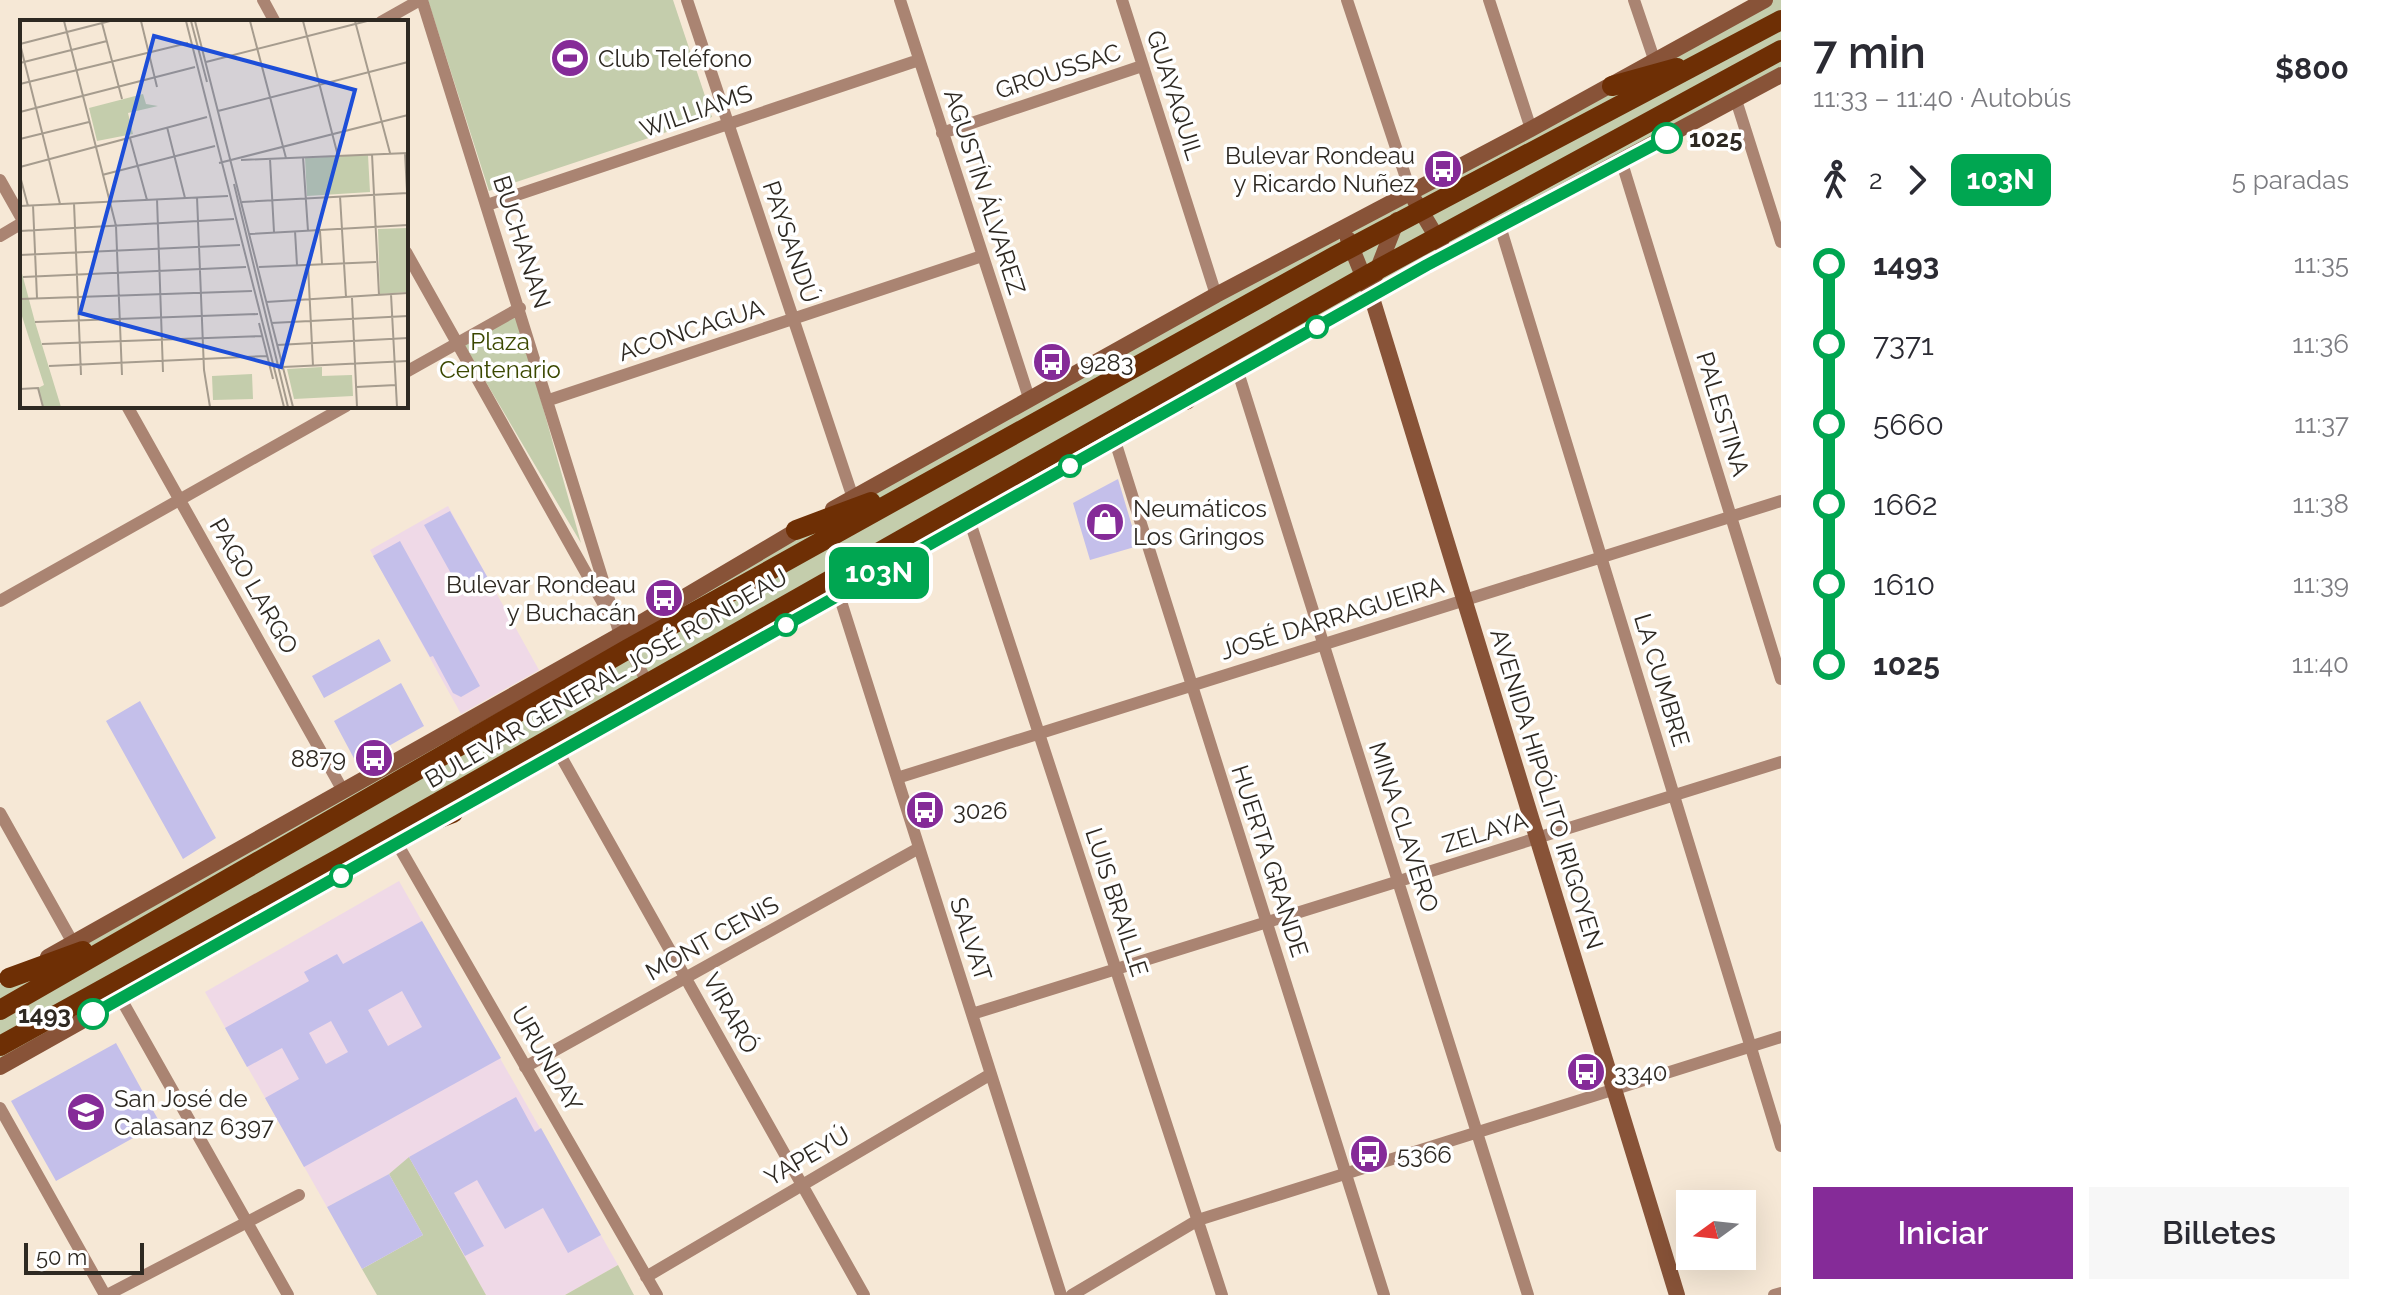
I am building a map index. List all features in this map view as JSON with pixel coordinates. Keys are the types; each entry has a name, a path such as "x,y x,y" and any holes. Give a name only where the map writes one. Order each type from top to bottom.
{"main road":[{"name":"BULEVAR GENERAL JOSÉ RONDEAU","path":"0,1010 624,642 796,530 1216,295 1612,86 1765,0"},
{"name":"BULEVAR GENERAL JOSÉ RONDEAU","path":"4,981 342,789 935,479 1352,248 1781,20"},
{"name":"BULEVAR GENERAL JOSÉ RONDEAU","path":"0,1046 652,690 839,595 1372,298 1442,246 1781,50"},
{"path":"1612,86 1712,59"},
{"name":"BULEVAR GENERAL JOSÉ RONDEAU","path":"0,1067 559,753 652,690 1370,274 1500,226 1781,75"},
{"path":"1411,193 1442,246"},
{"path":"1370,274 1411,193"},
{"path":"1344,228 1352,248 1370,274 1372,298"},
{"name":"AVENIDA HIPÓLITO IRIGOYEN","path":"1372,298 1677,1295"},
{"path":"1130,411 1186,400"},
{"path":"796,530 935,479"},
{"path":"340,858 453,813"},
{"path":"4,981 140,930"}],"street":[{"path":"263,0 274,20"},
{"path":"385,20 421,0"},
{"name":"BUCHANAN","path":"421,0 624,642"},
{"name":"PAYSANDÚ","path":"687,0 853,498"},
{"name":"AGUSTÍN ÁLVAREZ","path":"900,0 1029,398"},
{"path":"1123,2 1138,0"},
{"path":"1347,0 1411,193"},
{"path":"1489,0 1531,129"},
{"path":"1634,0 1655,62"},
{"name":"GUAYAQUIL","path":"1123,2 1216,295"},
{"name":"WILLIAMS","path":"487,205 919,60"},
{"name":"GROUSSAC","path":"942,133 1142,66"},
{"path":"1736,100 1781,242"},
{"name":"PALESTINA","path":"1622,163 1781,679"},
{"path":"0,180 20,217"},
{"path":"0,236 20,222"},
{"name":"LA CUMBRE","path":"1500,226 1781,1146"},
{"path":"408,256 652,690"},
{"name":"ACONCAGUA","path":"549,400 982,256"},
{"path":"408,371 520,308"},
{"name":"MINA CLAVERO","path":"1238,372 1528,1295"},
{"name":"PAGO LARGO","path":"128,408 342,789"},
{"path":"0,601 342,408"},
{"name":"HUERTA GRANDE","path":"1115,441 1384,1295"},
{"name":"JOSÉ DARRAGUEIRA","path":"897,778 1781,501"},
{"name":"LUIS BRAILLE","path":"970,522 1222,1295"},
{"path":"586,574 593,575 599,569"},
{"name":"SALVAT","path":"839,595 1061,1295"},
{"name":"VIRARÓ","path":"559,753 864,1295"},
{"name":"ZELAYA","path":"972,1014 1781,762"},
{"path":"0,813 73,943"},
{"name":"URUNDAY","path":"398,845 657,1295"},
{"name":"MONT CENIS","path":"525,1067 919,848"},
{"path":"121,999 288,1295"},
{"path":"1072,1295 1198,1220 1781,1037"},
{"name":"YAPEYÚ","path":"646,1277 991,1074"},
{"path":"0,1108 106,1295 299,1195"},
{"path":"1774,1295 1781,1293"}],"shaded area":[{"path":"448,506 539,670 461,714 370,550"},
{"path":"399,881 618,1265 565,1295 486,1295 409,1158 389,1174 327,1207 205,992"}],"green space":[{"name":"Club Teléfono","path":"428,0 673,0 712,117 489,191"},
{"path":"1765,0 1781,0 1781,75 0,1067 0,984 796,530"},
{"name":"Plaza Centenario","path":"517,315 581,543 464,345"},
{"path":"409,1157 486,1295 377,1295 362,1269 423,1235 389,1174"},
{"path":"618,1265 634,1295 565,1295"}],"building":[{"path":"1118,479 1138,546 1090,560 1073,503"},
{"path":"450,511 489,580 463,595 424,525"},
{"path":"400,541 480,686 461,697 453,693 433,656 430,657 373,556"},
{"path":"379,639 391,661 324,698 312,676"},
{"path":"401,683 424,726 357,764 334,721"},
{"path":"140,701 216,838 183,859 106,721"},
{"path":"422,921 501,1058 304,1167 265,1098 299,1079 282,1048 247,1067 225,1028 309,981 304,972 337,954 343,964","holes":["402,991 422,1027 388,1046 368,1010","331,1021 348,1052 326,1064 309,1033"]},
{"name":"San José de Calasanz 6397","path":"116,1043 160,1123 56,1181 11,1101"},
{"path":"516,1097 535,1132 541,1128 601,1235 568,1253 543,1208 505,1229 477,1180 454,1193 484,1246 465,1256 409,1157"},
{"path":"389,1174 423,1235 362,1269 327,1207"}],"bus line":[{"name":"103N","path":"93,1014 1427,265 1667,138"}],"place":[{"name":"Club Teléfono","path":"570,58"},
{"name":"1025","path":"1667,138"},
{"name":"Bulevar Rondeau y Ricardo Nuñez","path":"1443,169"},
{"name":"9283","path":"1052,362"},
{"name":"Neumáticos Los Gringos","path":"1105,522"},
{"name":"Bulevar Rondeau y Buchacán","path":"664,598"},
{"name":"8879","path":"374,758"},
{"name":"3026","path":"925,810"},
{"name":"1493","path":"93,1014"},
{"name":"3340","path":"1586,1072"},
{"name":"San José de Calasanz 6397","path":"86,1112"},
{"name":"5366","path":"1369,1154"}]}
